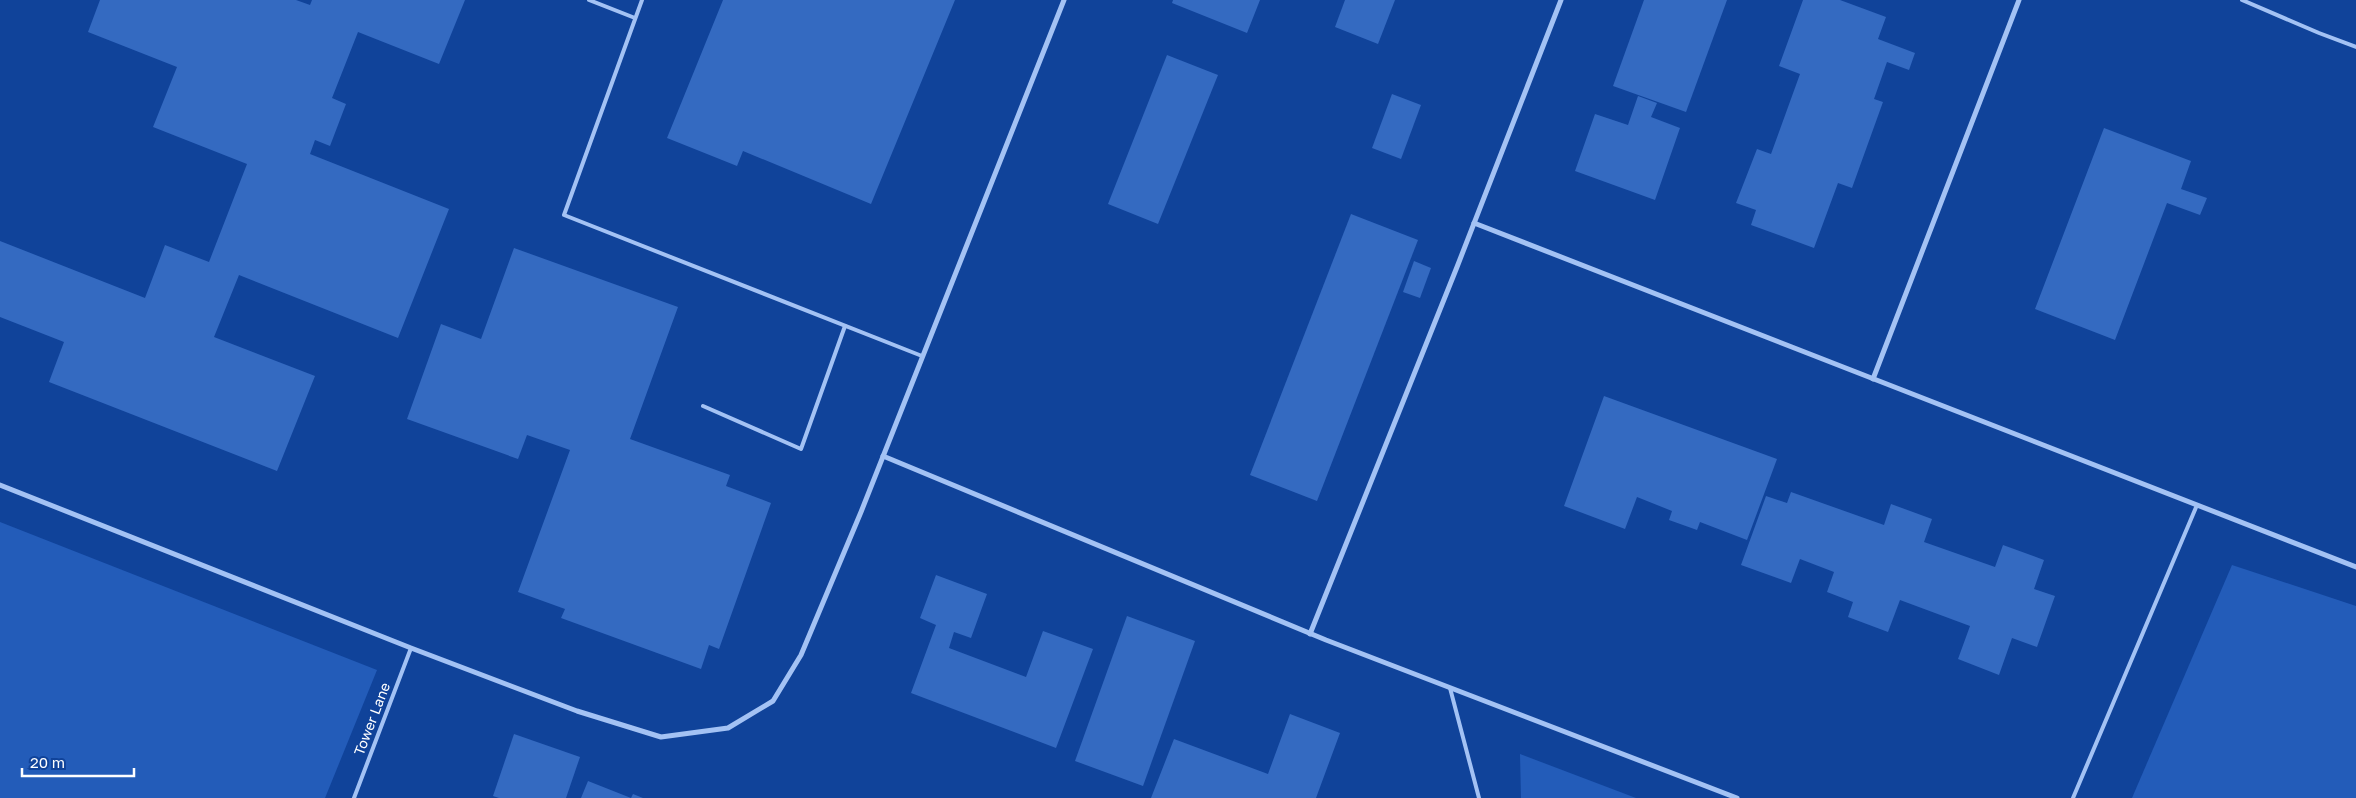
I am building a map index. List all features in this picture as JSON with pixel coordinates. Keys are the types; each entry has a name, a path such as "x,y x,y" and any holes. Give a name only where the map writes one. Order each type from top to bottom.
{"street":[{"path":"0,485 411,648 577,711 661,737 728,728 773,700 801,655 883,456 1064,0"},
{"path":"1310,634 1561,0"},
{"path":"1873,379 2019,0"},
{"path":"1474,223 2356,567"},
{"path":"883,456 1310,634 1737,798"}],"lane":[{"path":"589,0 635,18"},
{"path":"642,0 564,216 922,356"},
{"path":"2242,0 2356,47"},
{"path":"703,406 801,450 845,326"},
{"path":"2073,798 2197,505"},
{"name":"Tower Lane","path":"354,798 411,648"},
{"path":"1450,688 1480,798"}],"shaded area":[{"path":"0,522 377,670 325,798 0,798"},
{"path":"2232,565 2356,606 2356,798 2132,798"},
{"path":"1520,754 1636,798 1521,798"}],"building":[{"path":"100,0 296,0 310,5 312,0 465,0 439,64 358,32 332,98 346,104 330,146 315,140 310,154 449,209 398,338 239,275 214,337 315,376 277,471 49,382 64,342 0,317 0,241 145,298 165,245 209,262 247,164 153,127 177,67 88,32"},
{"path":"723,0 955,0 871,204 743,151 737,166 667,138"},
{"path":"1173,0 1260,0 1247,33 1172,3"},
{"path":"1345,0 1395,0 1378,44 1335,27"},
{"path":"1644,0 1727,0 1686,112 1613,86"},
{"path":"1803,0 1840,0 1886,17 1878,39 1915,53 1909,70 1887,62 1874,99 1883,102 1852,188 1838,183 1814,248 1751,225 1756,210 1736,203 1757,149 1771,154 1800,74 1779,66"},
{"path":"1167,55 1218,75 1158,224 1108,204"},
{"path":"1392,94 1421,105 1401,159 1372,148"},
{"path":"1638,96 1657,103 1651,117 1680,128 1655,200 1575,171 1595,114 1628,125"},
{"path":"2104,128 2191,161 2181,189 2207,198 2200,215 2167,203 2115,340 2035,309"},
{"path":"1351,214 1418,240 1317,501 1250,475"},
{"path":"514,248 678,307 630,439 730,475 726,486 771,503 719,649 709,645 701,669 561,618 565,609 518,592 570,450 527,435 518,459 407,419 441,324 481,339"},
{"path":"1414,261 1431,268 1420,298 1403,292"},
{"path":"1604,396 1777,459 1747,540 1700,522 1697,530 1669,520 1672,511 1637,497 1625,529 1564,506"},
{"path":"1791,492 1884,525 1891,504 1932,519 1924,542 1995,567 2003,545 2044,560 2034,589 2055,596 2037,647 2012,638 1999,675 1958,659 1970,626 1900,600 1888,632 1848,617 1853,602 1827,592 1834,572 1800,559 1791,583 1741,565 1766,496 1787,503"},
{"path":"936,575 987,594 971,638 954,632 949,648 1026,677 1043,631 1093,649 1056,748 911,693 936,625 920,618"},
{"path":"1127,616 1195,641 1143,786 1075,761"},
{"path":"1290,714 1340,733 1316,798 1151,798 1174,739 1268,774"},
{"path":"514,734 580,757 566,798 499,798 493,796"},
{"path":"588,781 631,798 581,798"},
{"path":"633,794 643,798 631,798"}]}
